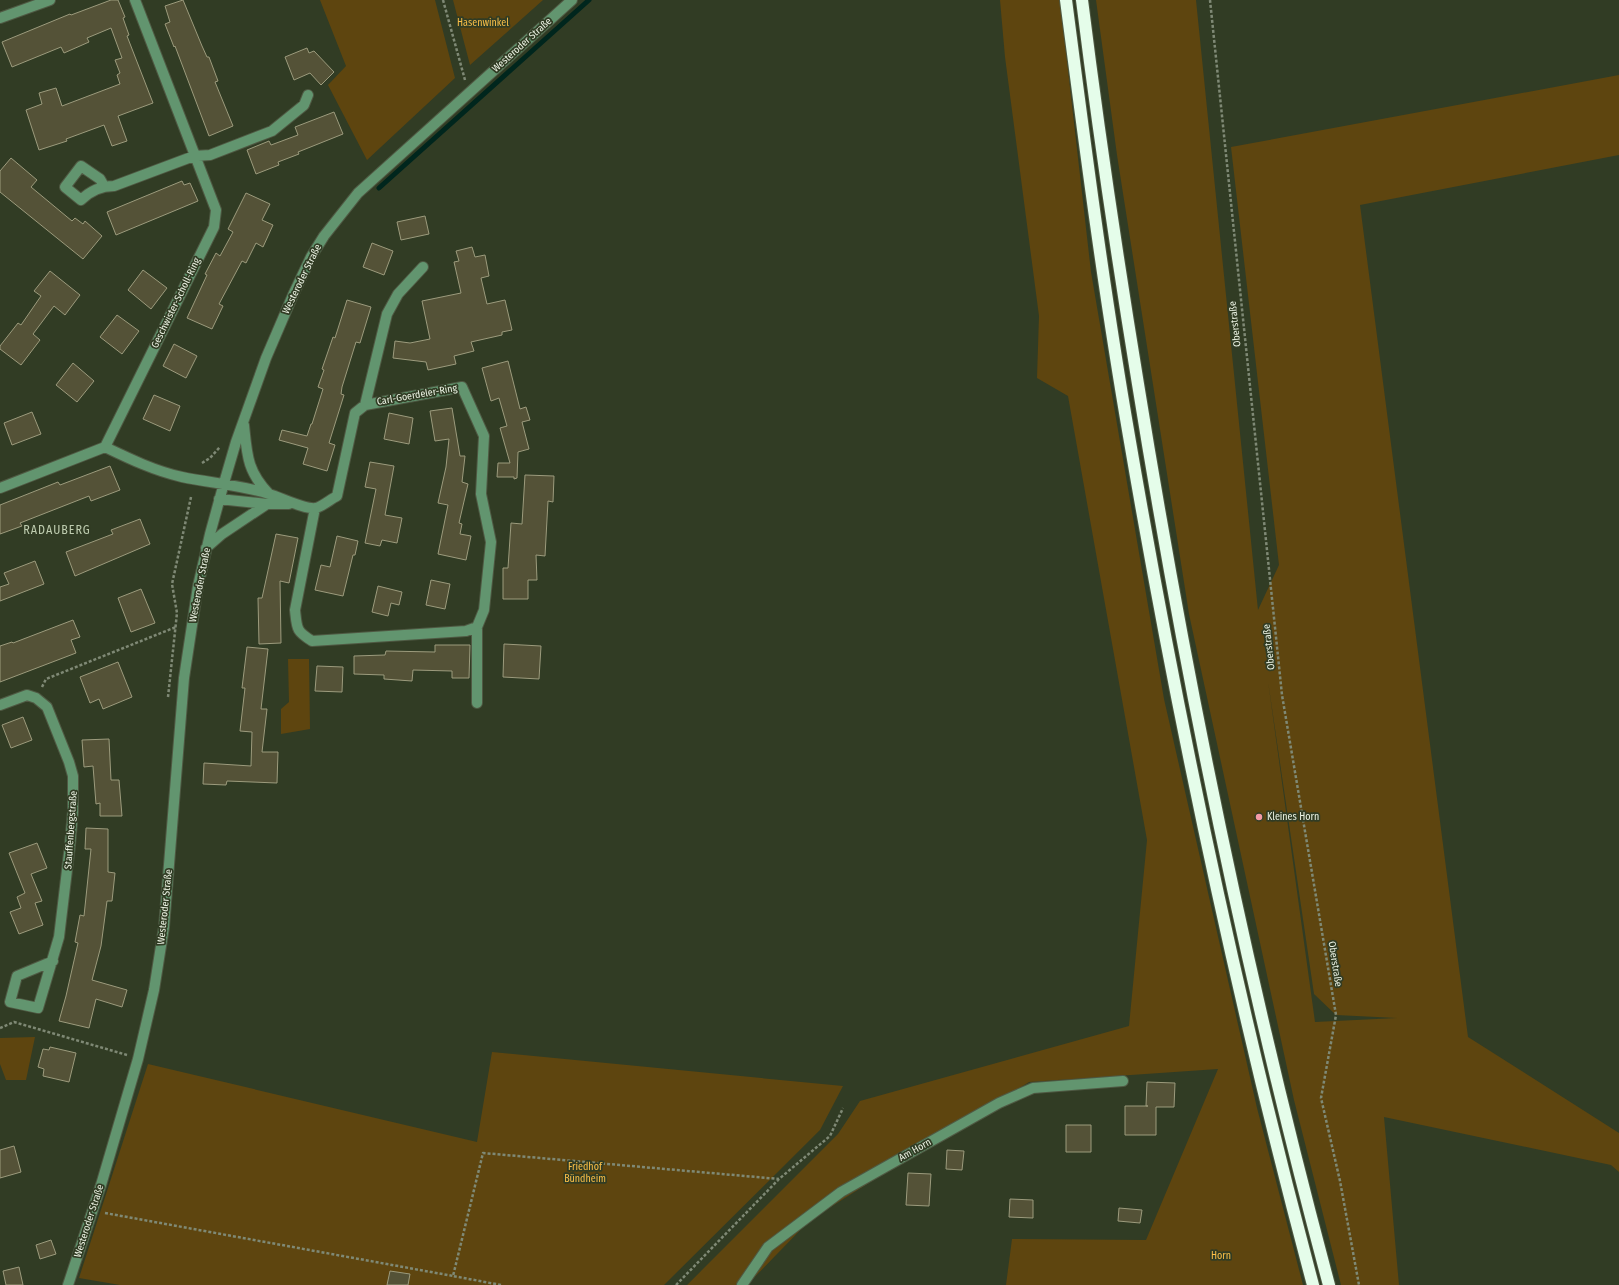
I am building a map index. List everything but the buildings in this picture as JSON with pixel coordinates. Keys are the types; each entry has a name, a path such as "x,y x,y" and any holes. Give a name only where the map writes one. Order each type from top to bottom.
{"highway":[{"path":"1066,0 1084,136 1129,436 1177,696 1203,824 1244,1008 1267,1106 1313,1285"},
{"path":"1082,0 1118,261 1152,474 1208,772 1259,1005 1282,1102 1329,1285"}],"street":[{"path":"0,18 50,0"},
{"name":"Geschwister-Scholl-Ring","path":"105,447 214,227 216,220 216,210 135,0"},
{"name":"Westeroder Straße","path":"68,1285 138,1059 154,990 164,927 184,678 198,586 219,499 243,422 266,358 292,295 311,257 343,210 358,193 572,0"},
{"path":"104,186 114,186 194,156 210,155 272,131 304,105 308,95"},
{"name":"Carl-Goerdeler-Ring","path":"365,404 386,314 398,294 423,267"},
{"name":"Carl-Goerdeler-Ring","path":"315,508 337,496 355,413 365,404 462,386 484,436 481,494 491,542 484,610 477,626 477,702"},
{"path":"243,422 250,467 268,499"},
{"path":"0,488 105,447 134,461 158,470 224,484 268,499 315,508 295,610 300,634 312,641 466,631 477,626"},
{"path":"219,499 268,499"},
{"path":"206,548 268,499"},
{"path":"0,705 28,695 36,698"},
{"name":"Stauffenbergstraße","path":"36,698 47,707 69,762 74,786 67,879 59,937 53,961 38,1008 10,1002 17,976 53,961"},
{"name":"Am Horn","path":"742,1285 768,1247 841,1192 998,1102 1033,1088 1123,1081"}],"path":[{"path":"443,0 466,82"},
{"name":"Oberstraße","path":"1210,0 1282,695 1336,1015 1321,1098 1340,1181 1359,1285"},
{"path":"168,700 168,684 177,613 172,584 191,497"},
{"path":"36,698 46,679 176,627"},
{"path":"0,1028 14,1022 138,1059"},
{"path":"125,1062 129,1048"},
{"path":"676,1285 779,1179 830,1136 843,1108"},
{"path":"453,1276 482,1153 779,1179"},
{"path":"92,1210 501,1285"}],"green space":[{"path":"320,0 435,0 455,78 367,160 328,85 346,66"},
{"name":"Hasenwinkel","path":"453,0 543,0 470,65"},
{"name":"Horn","path":"1000,0 1060,0 1091,272 1164,699 1257,1108 1303,1285 1006,1285 1012,1239 1146,1240 1218,1069 1029,1082 810,1220 747,1285 687,1285 838,1134 860,1101 1129,1026 1147,840 1068,396 1037,378 1039,316 1005,57"},
{"path":"1096,0 1196,0 1258,610 1279,565 1231,147 1619,75 1619,155 1360,205 1468,1037 1619,1133 1619,1172 1611,1165 1384,1117 1399,1285 1341,1285 1294,1100 1189,614 1117,155","holes":["1268,681 1314,994 1336,1015 1397,1018 1315,1022"]},
{"path":"288,659 309,659 310,729 281,734 281,709 289,702"},
{"path":"35,1037 26,1080 6,1080 0,1064 0,1038"},
{"name":"Friedhof Bündheim","path":"492,1052 843,1086 820,1130 664,1285 120,1285 79,1278 148,1064 477,1142"}],"waterway":[{"path":"379,188 589,0"}],"place":[{"name":"Kleines Horn","path":"1259,817"}],"district":[{"name":"RADAUBERG","path":"57,530"}]}
